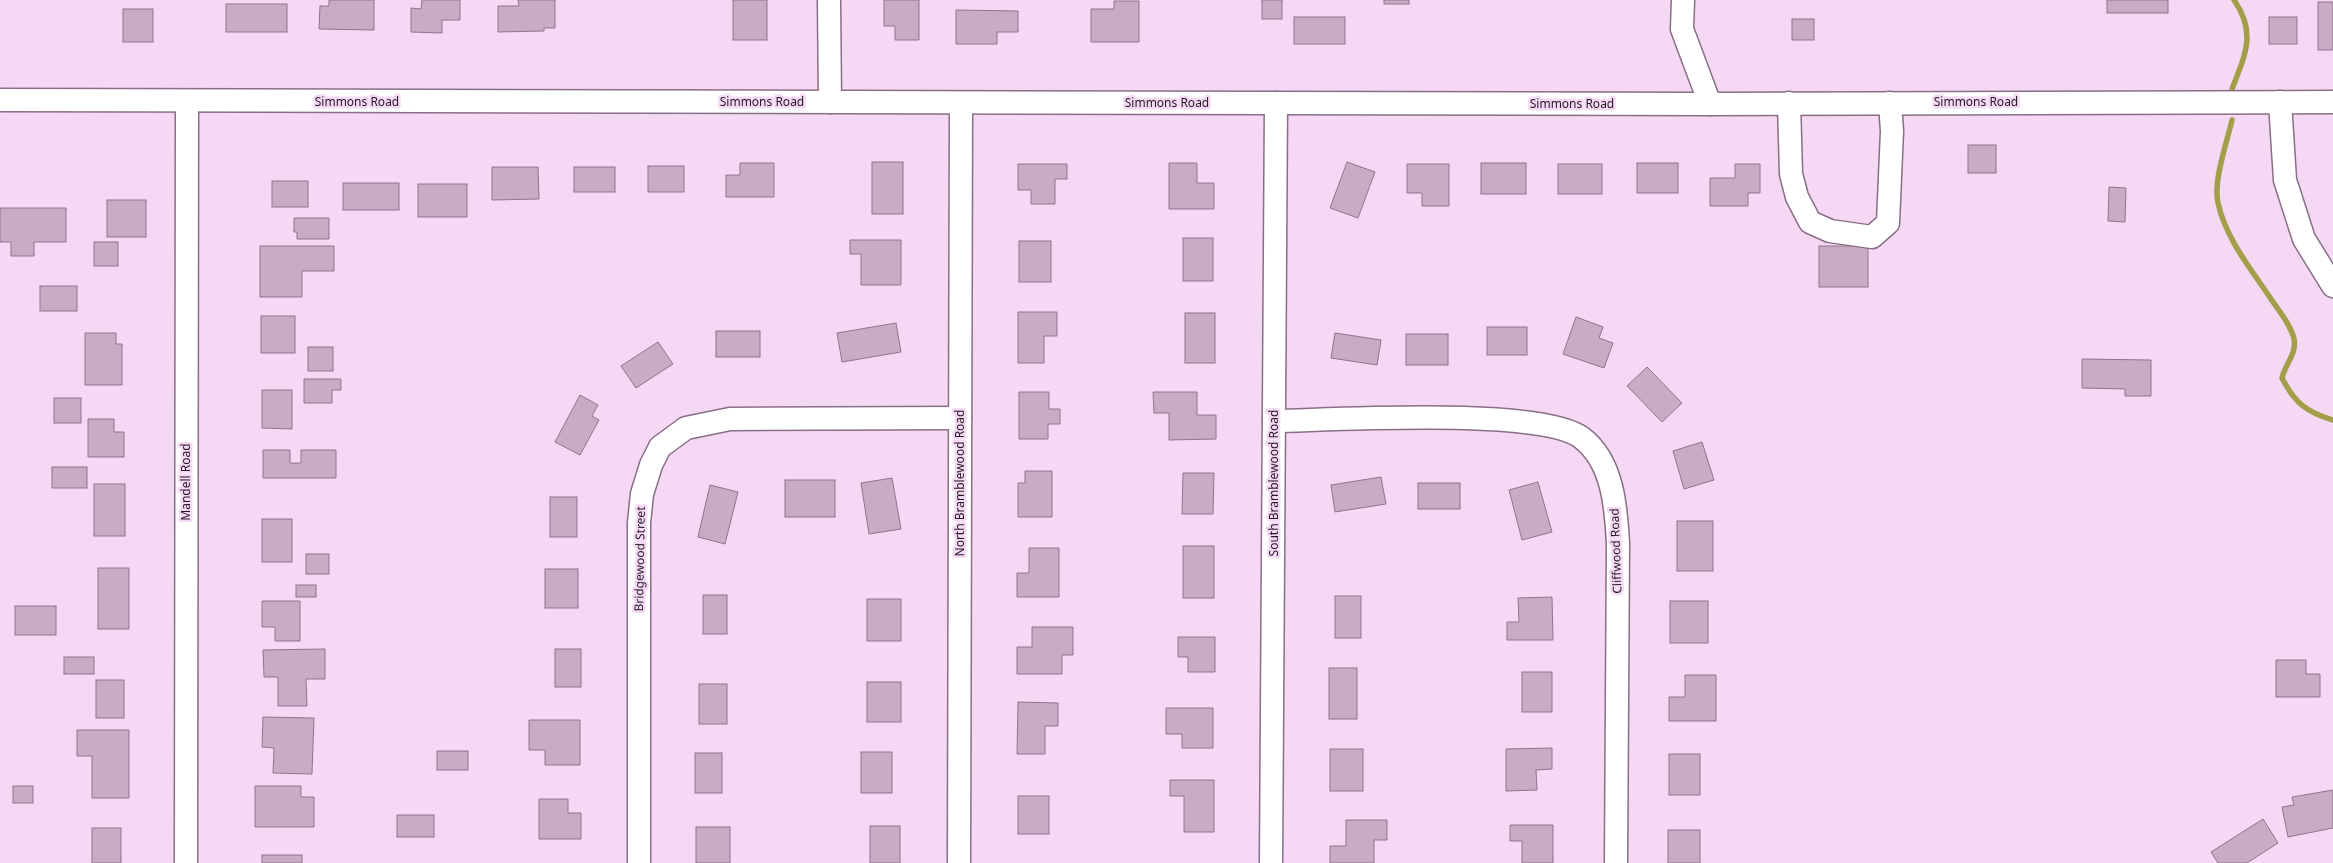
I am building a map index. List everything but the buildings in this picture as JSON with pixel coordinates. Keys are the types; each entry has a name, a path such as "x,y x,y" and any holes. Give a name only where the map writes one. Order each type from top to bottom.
{"street":[{"path":"829,0 830,102"},
{"path":"1683,0 1682,29 1710,104"},
{"name":"Simmons Road","path":"0,100 187,102 1710,104 1789,102 2333,102"},
{"name":"Mandell Road","path":"186,863 187,102"},
{"path":"1789,102 1791,174 1797,197 1810,222 1830,231 1872,237 1888,223 1892,132 1890,102"},
{"path":"2280,102 2285,180 2304,239 2333,286"},
{"name":"North Bramblewood Road","path":"959,863 961,103"},
{"name":"South Bramblewood Road","path":"1271,863 1276,103"},
{"name":"Bridgewood Street","path":"639,863 639,523 646,479 660,447 686,428 730,419 960,418"},
{"name":"Cliffwood Road","path":"1274,421 1447,419 1524,421 1554,426 1568,431 1582,438 1597,456 1610,484 1616,513 1618,543 1616,863"}],"waterway":[{"path":"2232,89 2244,55 2247,34 2241,12 2234,0"},
{"path":"2232,120 2217,184 2218,203 2222,216 2240,253 2284,318 2294,339 2294,349 2282,378 2292,394 2308,410 2333,420"}]}
